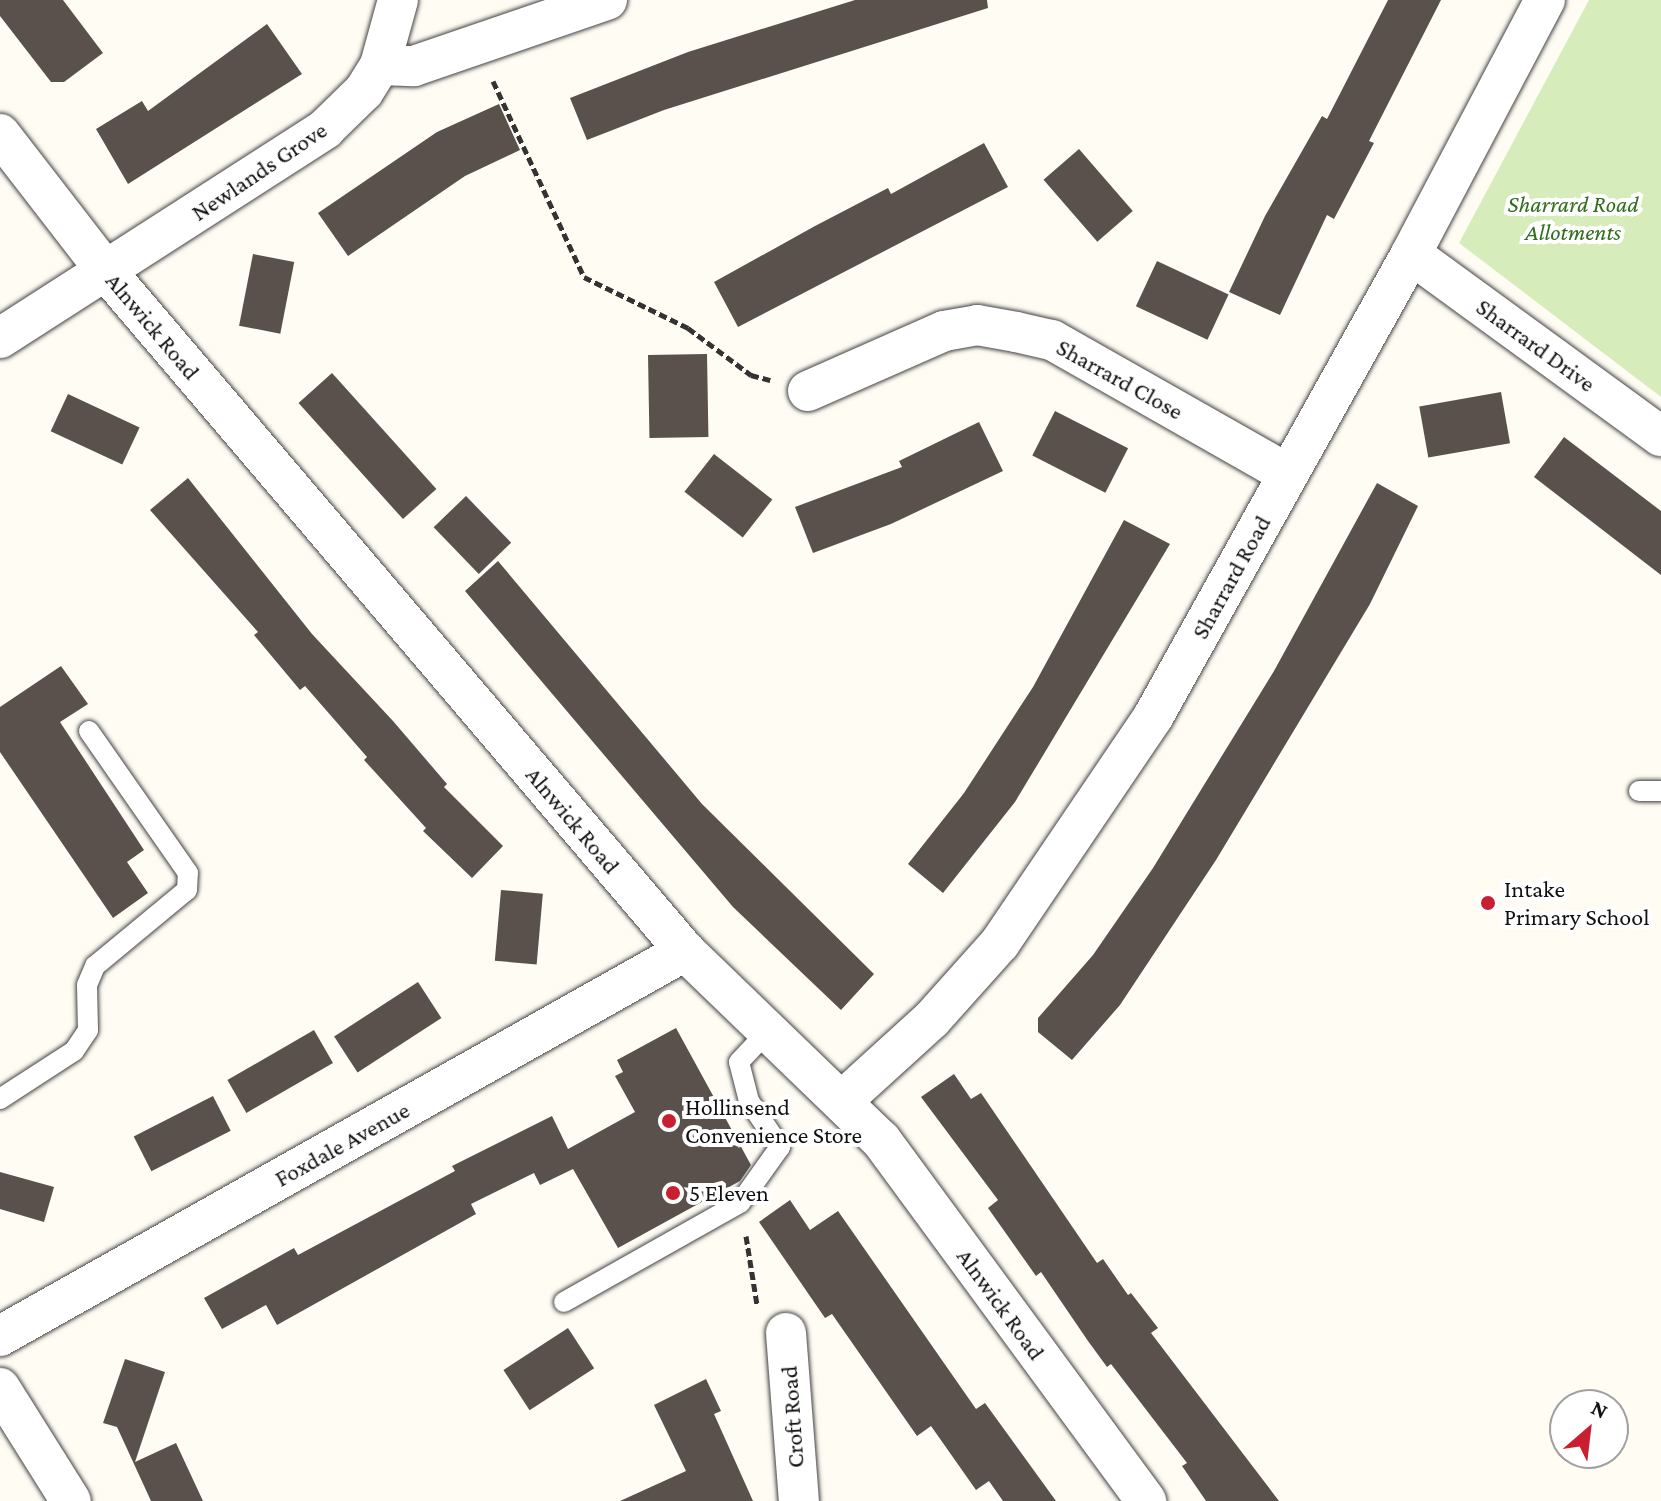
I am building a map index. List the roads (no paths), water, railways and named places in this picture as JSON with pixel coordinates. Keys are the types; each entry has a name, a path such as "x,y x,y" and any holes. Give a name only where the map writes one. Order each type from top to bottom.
{"street":[{"name":"Newlands Grove","path":"0,338 325,129 364,91 380,65 398,0"},
{"path":"380,65 414,66 607,0"},
{"name":"Sharrard Road","path":"843,1100 932,1019 971,976 1070,844 1153,717 1411,254 1545,0"},
{"name":"Alnwick Road","path":"0,134 106,271 685,951 770,1029 881,1140 1146,1501"},
{"name":"Sharrard Drive","path":"1411,254 1661,436"},
{"name":"Sharrard Close","path":"808,391 944,331 977,325 1052,340 1288,474"},
{"name":"Foxdale Avenue","path":"0,1336 685,951"},
{"name":"Croft Road","path":"772,1323 799,1501"},
{"path":"0,1388 71,1501"}],"lane":[{"path":"0,1099 74,1051 88,1030 87,985 95,966 187,890 188,873 89,731"},
{"path":"1639,791 1661,791"},
{"path":"564,1302 740,1203 780,1147 749,1101 739,1062 770,1029"}],"place":[{"name":"Intake Primary School","path":"1488,903"},
{"name":"Hollinsend Convenience Store","path":"669,1121"},
{"name":"5 Eleven","path":"673,1193"}],"park label":[{"name":"Sharrard Road Allotments","path":"1573,218"}]}
